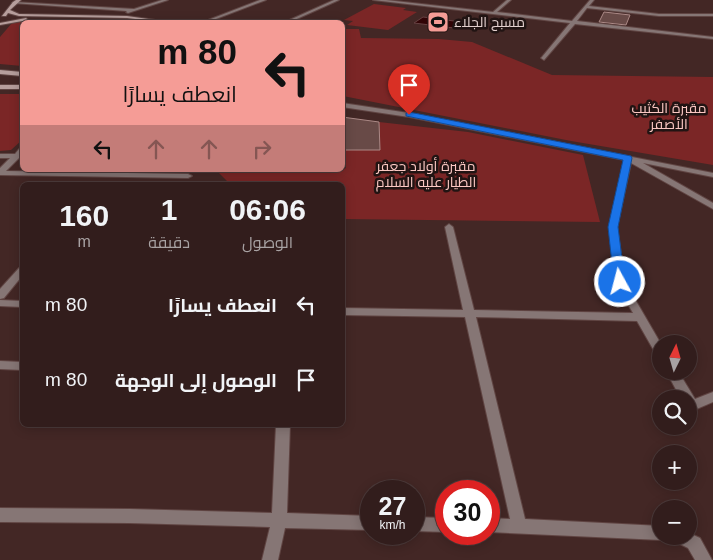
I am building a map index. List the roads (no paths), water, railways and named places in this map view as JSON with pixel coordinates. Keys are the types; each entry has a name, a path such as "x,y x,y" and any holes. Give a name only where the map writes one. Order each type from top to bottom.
{"main road":[{"path":"0,19 19,0"},
{"path":"0,6 19,15 113,17 146,20"},
{"path":"0,24 28,19 63,20"},
{"path":"0,72 20,74"},
{"path":"0,87 20,87"}],"street":[{"path":"113,17 166,0"},
{"path":"210,20 264,0"},
{"path":"292,20 337,0"},
{"path":"375,0 713,38"},
{"path":"416,5 423,0"},
{"path":"494,14 509,0"},
{"path":"544,58 592,0"},
{"path":"14,3 135,10"},
{"path":"586,7 659,15 713,15"},
{"path":"680,35 713,44"},
{"path":"345,105 409,115 713,175"},
{"path":"0,156 20,153"},
{"path":"0,173 20,153"},
{"path":"628,158 713,206"},
{"path":"628,158 613,227 620,282 652,338"},
{"path":"0,173 108,173 188,176"},
{"path":"449,227 519,526"},
{"path":"0,296 20,272"},
{"path":"0,303 20,304"},
{"path":"345,311 640,317"},
{"path":"0,365 20,366"},
{"path":"697,404 713,397"},
{"path":"270,560 278,521 284,427"},
{"path":"0,515 130,516 360,523"},
{"path":"500,525 652,533"},
{"path":"696,545 704,560"}],"place":[{"name":"مسبح الجلاء","path":"438,22"}],"park label":[{"name":"مقبرة الكثيب الأصفر","path":"669,116"},
{"name":"مقبرة أولاد جعفر الطيار عليه السلام","path":"426,174"}]}
